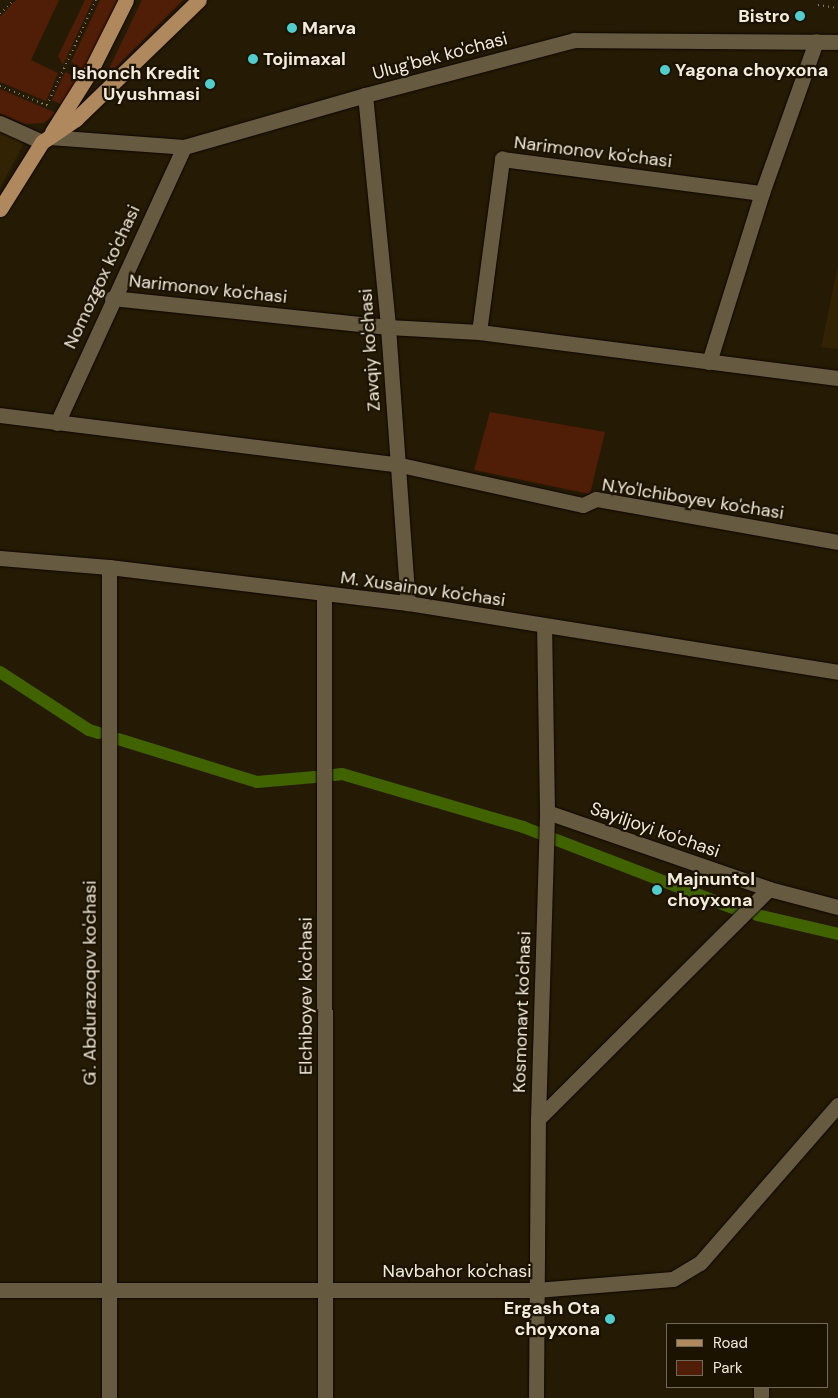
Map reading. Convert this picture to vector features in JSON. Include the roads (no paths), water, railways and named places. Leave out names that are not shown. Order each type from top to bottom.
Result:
[{"type":"main road","points":[[0,209],[64,113],[126,0]]},
{"type":"main road","points":[[45,139],[76,119],[199,0]]},
{"type":"street","name":"Ulug'bek ko'chasi","points":[[45,139],[184,147],[365,95],[574,40],[838,42]]},
{"type":"street","points":[[709,362],[762,193],[816,41]]},
{"type":"street","name":"Zavqiy ko'chasi","points":[[365,95],[388,327],[396,464],[408,603]]},
{"type":"street","points":[[0,123],[45,139]]},
{"type":"street","name":"Nomozgox ko'chasi","points":[[57,423],[112,298],[184,147]]},
{"type":"street","name":"Narimonov ko'chasi","points":[[479,332],[502,159],[762,193]]},
{"type":"street","name":"Narimonov ko'chasi","points":[[112,298],[388,327],[479,332],[838,378]]},
{"type":"street","points":[[0,415],[396,464]]},
{"type":"street","name":"N.Yo'lchiboyev ko'chasi","points":[[396,464],[583,505],[596,499],[838,542]]},
{"type":"street","name":"M. Xusainov ko'chasi","points":[[0,558],[108,567],[408,603],[838,672]]},
{"type":"street","name":"G'. Abdurazoqov ko'chasi","points":[[108,567],[109,1398]]},
{"type":"street","name":"Elchiboyev ko'chasi","points":[[324,594],[325,1398]]},
{"type":"street","name":"Kosmonavt ko'chasi","points":[[536,1398],[538,1119],[546,812],[544,626]]},
{"type":"street","name":"Sayiljoyi ko'chasi","points":[[546,812],[770,889],[838,907]]},
{"type":"street","points":[[538,1119],[770,889]]},
{"type":"street","name":"Navbahor ko'chasi","points":[[0,1290],[536,1290],[673,1279],[700,1263],[838,1105]]},
{"type":"waterway","points":[[0,672],[89,730],[99,733]]},
{"type":"waterway","points":[[118,739],[257,782],[315,777]]},
{"type":"waterway","points":[[334,775],[342,774],[523,827],[736,909]]},
{"type":"waterway","points":[[757,915],[838,934]]},
{"type":"place","name":"Bistro","points":[[800,16]]},
{"type":"place","name":"Marva","points":[[292,28]]},
{"type":"place","name":"Tojimaxal","points":[[253,59]]},
{"type":"place","name":"Yagona choyxona","points":[[665,70]]},
{"type":"place","name":"Ishonch Kredit Uyushmasi","points":[[210,84]]},
{"type":"place","name":"Majnuntol choyxona","points":[[657,890]]},
{"type":"place","name":"Ergash Ota choyxona","points":[[610,1319]]}]
